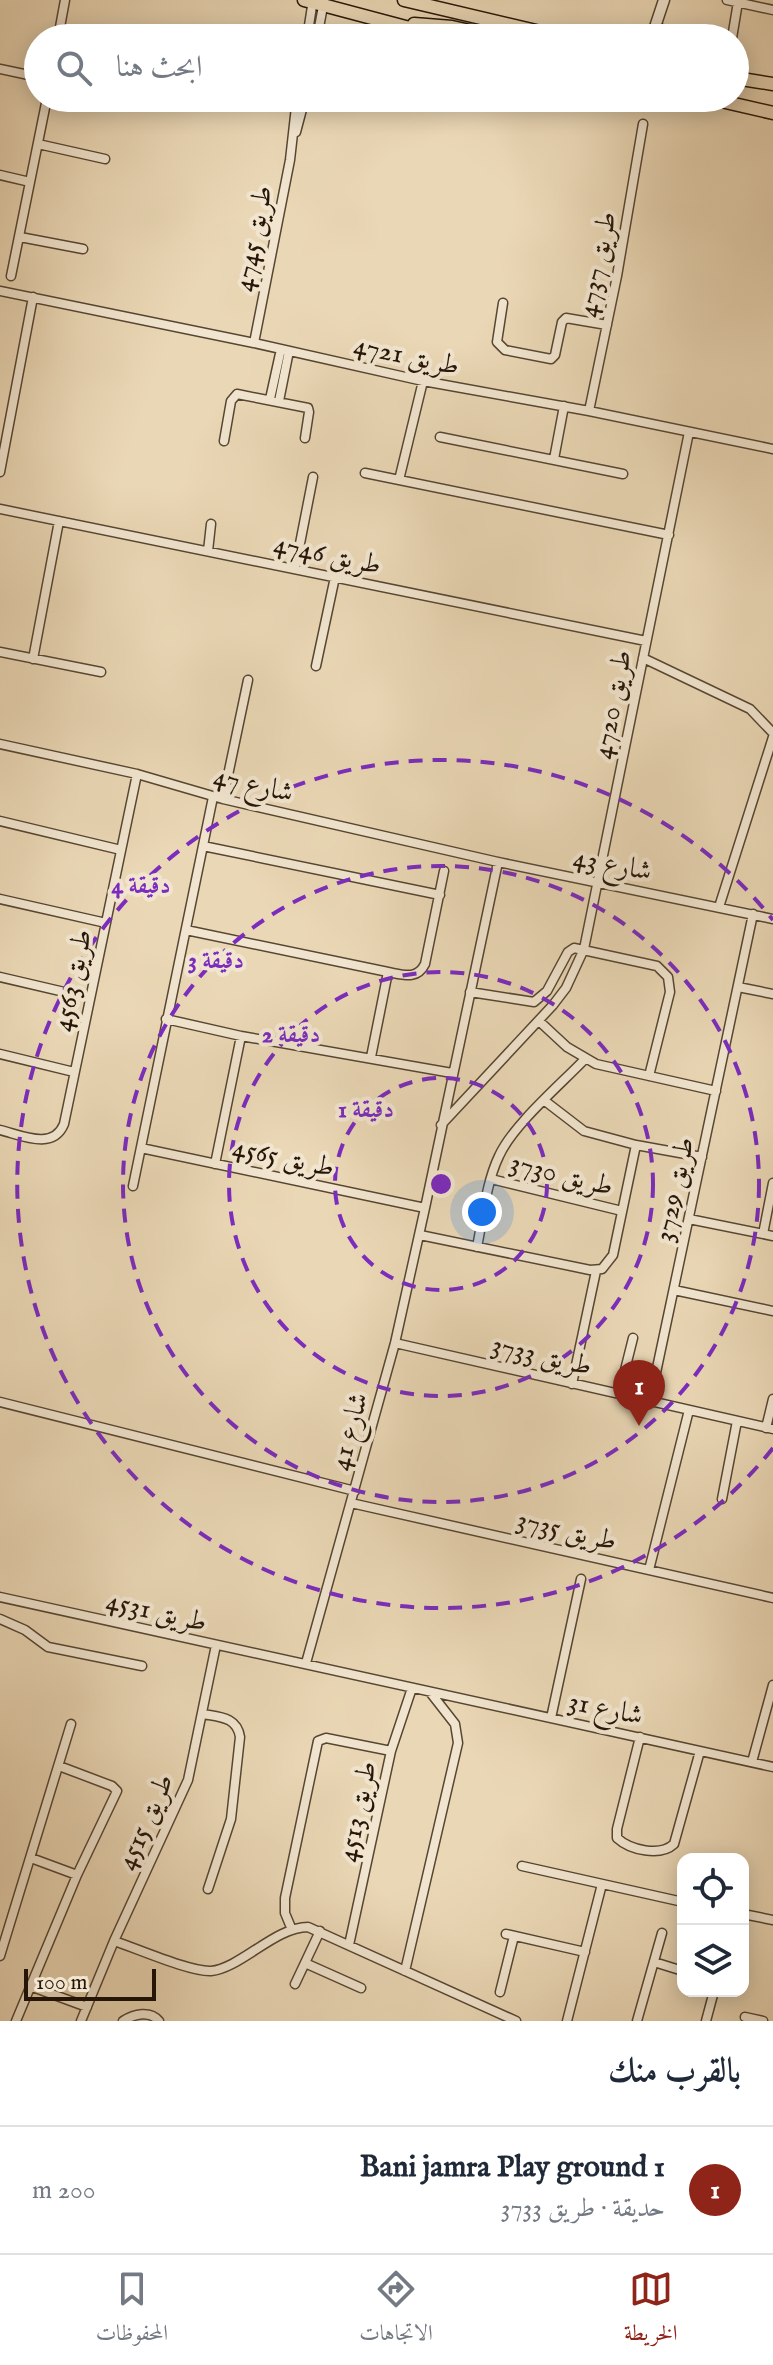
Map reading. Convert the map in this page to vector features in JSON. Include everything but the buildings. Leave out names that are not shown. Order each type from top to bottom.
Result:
[{"type":"main road","points":[[404,0],[506,24]]},
{"type":"main road","points":[[316,1],[395,24]]},
{"type":"main road","points":[[749,80],[773,84]]},
{"type":"main road","points":[[749,107],[773,113]]},
{"type":"street","points":[[61,24],[65,0]]},
{"type":"street","points":[[659,24],[666,0]]},
{"type":"street","points":[[727,0],[773,10]]},
{"type":"street","points":[[310,24],[316,1]]},
{"type":"street","points":[[316,1],[317,24]]},
{"type":"street","points":[[734,24],[738,2]]},
{"type":"street","points":[[0,69],[24,74]]},
{"type":"street","points":[[11,276],[44,112]]},
{"type":"street","name":"طريق 4745","points":[[293,141],[296,112]]},
{"type":"street","name":"طريق 4745","points":[[254,343],[301,112]]},
{"type":"street","name":"طريق 4737","points":[[589,411],[643,124]]},
{"type":"street","points":[[38,144],[105,159]]},
{"type":"street","points":[[0,175],[30,182]]},
{"type":"street","points":[[20,237],[83,249]]},
{"type":"street","name":"طريق 4721","points":[[0,291],[423,381],[773,449]]},
{"type":"street","points":[[0,472],[33,297]]},
{"type":"street","points":[[503,303],[497,342],[505,350],[551,359],[566,318],[607,325]]},
{"type":"street","points":[[274,400],[285,350]]},
{"type":"street","points":[[399,480],[423,381]]},
{"type":"street","points":[[224,441],[234,395],[308,408],[305,438]]},
{"type":"street","points":[[554,459],[564,406]]},
{"type":"street","name":"طريق 4720","points":[[441,1125],[566,988],[584,949],[600,883],[689,432]]},
{"type":"street","points":[[440,437],[623,474]]},
{"type":"street","points":[[365,473],[669,535]]},
{"type":"street","points":[[295,569],[313,477]]},
{"type":"street","name":"طريق 4746","points":[[0,509],[646,641]]},
{"type":"street","points":[[33,659],[59,521]]},
{"type":"street","points":[[208,551],[211,524]]},
{"type":"street","points":[[316,666],[335,577]]},
{"type":"street","points":[[0,652],[101,672]]},
{"type":"street","points":[[643,658],[750,709],[773,735],[719,907]]},
{"type":"street","points":[[223,799],[248,680]]},
{"type":"street","name":"شارع 47","points":[[0,744],[137,774],[213,797],[498,862]]},
{"type":"street","name":"طريق 4563","points":[[0,1130],[39,1140],[55,1137],[64,1124],[137,774]]},
{"type":"street","points":[[133,1186],[213,797]]},
{"type":"street","points":[[0,821],[121,850]]},
{"type":"street","points":[[203,846],[440,895]]},
{"type":"street","name":"شارع 43","points":[[498,862],[773,919]]},
{"type":"street","name":"شارع 41","points":[[306,1663],[395,1343],[420,1235],[421,1207],[498,862]]},
{"type":"street","points":[[186,930],[410,976],[421,972],[425,964],[444,871]]},
{"type":"street","points":[[0,899],[106,923]]},
{"type":"street","name":"طريق 3729","points":[[650,1401],[753,914]]},
{"type":"street","points":[[470,992],[534,1002],[547,991],[568,952],[574,948],[657,966],[668,977],[670,992],[649,1076]]},
{"type":"street","points":[[371,1057],[388,972]]},
{"type":"street","points":[[0,977],[90,998]]},
{"type":"street","points":[[738,987],[773,994]]},
{"type":"street","points":[[166,1019],[241,1036],[452,1073]]},
{"type":"street","points":[[539,1021],[585,1059],[606,1067],[716,1091]]},
{"type":"street","points":[[215,1164],[241,1036]]},
{"type":"street","points":[[0,1054],[74,1072]]},
{"type":"street","name":"طريق 3730","points":[[477,1247],[491,1179],[506,1143],[585,1059]]},
{"type":"street","name":"طريق 3730","points":[[545,1101],[584,1131],[636,1145],[702,1157]]},
{"type":"street","name":"طريق 3730","points":[[596,1271],[611,1261],[636,1145]]},
{"type":"street","name":"طريق 4565","points":[[141,1148],[421,1207]]},
{"type":"street","name":"طريق 3730","points":[[491,1179],[622,1211]]},
{"type":"street","points":[[763,1234],[773,1183]]},
{"type":"street","points":[[689,1219],[773,1236]]},
{"type":"street","points":[[420,1235],[596,1271],[572,1384]]},
{"type":"street","points":[[674,1290],[773,1311]]},
{"type":"street","points":[[619,1394],[633,1338]]},
{"type":"street","name":"طريق 3733","points":[[395,1343],[770,1428]]},
{"type":"street","points":[[770,1428],[773,1399]]},
{"type":"street","points":[[0,1402],[355,1491]]},
{"type":"street","points":[[649,1570],[689,1410]]},
{"type":"street","points":[[722,1499],[737,1421]]},
{"type":"street","name":"طريق 3735","points":[[351,1503],[773,1598]]},
{"type":"street","points":[[551,1718],[581,1579]]},
{"type":"street","name":"طريق 4531","points":[[0,1597],[306,1663]]},
{"type":"street","points":[[0,1619],[25,1630],[48,1647],[142,1666]]},
{"type":"street","name":"طريق 4515","points":[[85,2020],[87,2007],[114,1941],[185,1789],[216,1645]]},
{"type":"street","name":"شارع 31","points":[[306,1663],[773,1767]]},
{"type":"street","points":[[752,1762],[773,1685]]},
{"type":"street","name":"طريق 4513","points":[[349,1945],[391,1751],[412,1688]]},
{"type":"street","points":[[405,1971],[458,1743],[455,1724],[430,1692]]},
{"type":"street","points":[[203,1714],[231,1720],[237,1726],[240,1737],[231,1819],[208,1889]]},
{"type":"street","points":[[0,1956],[71,1724]]},
{"type":"street","points":[[640,1737],[617,1829],[617,1838],[638,1848],[661,1851],[674,1844],[700,1751]]},
{"type":"street","points":[[292,1930],[285,1913],[285,1898],[318,1741],[326,1738],[391,1751]]},
{"type":"street","points":[[16,2021],[77,1875],[117,1791],[112,1786],[59,1766]]},
{"type":"street","points":[[31,1858],[77,1875]]},
{"type":"street","points":[[522,1866],[677,1901]]},
{"type":"street","points":[[567,2021],[602,1884]]},
{"type":"street","points":[[749,1915],[773,1920]]},
{"type":"street","points":[[114,1941],[198,1969],[213,1971],[292,1930],[308,1927],[516,2021]]},
{"type":"street","points":[[295,1984],[320,1931]]},
{"type":"street","points":[[637,2021],[662,1933]]},
{"type":"street","points":[[500,1992],[510,1935],[585,1952]]},
{"type":"street","points":[[654,1962],[677,1969]]},
{"type":"street","points":[[305,1963],[361,1988]]},
{"type":"street","points":[[30,1986],[87,2007]]},
{"type":"street","points":[[706,2021],[712,1997]]},
{"type":"street","points":[[123,2021],[141,2014],[152,2015],[159,2021]]},
{"type":"street","points":[[745,2017],[763,2021]]},
{"type":"place","name":"Bani jamra Play ground 1","points":[[639,1426]]}]
